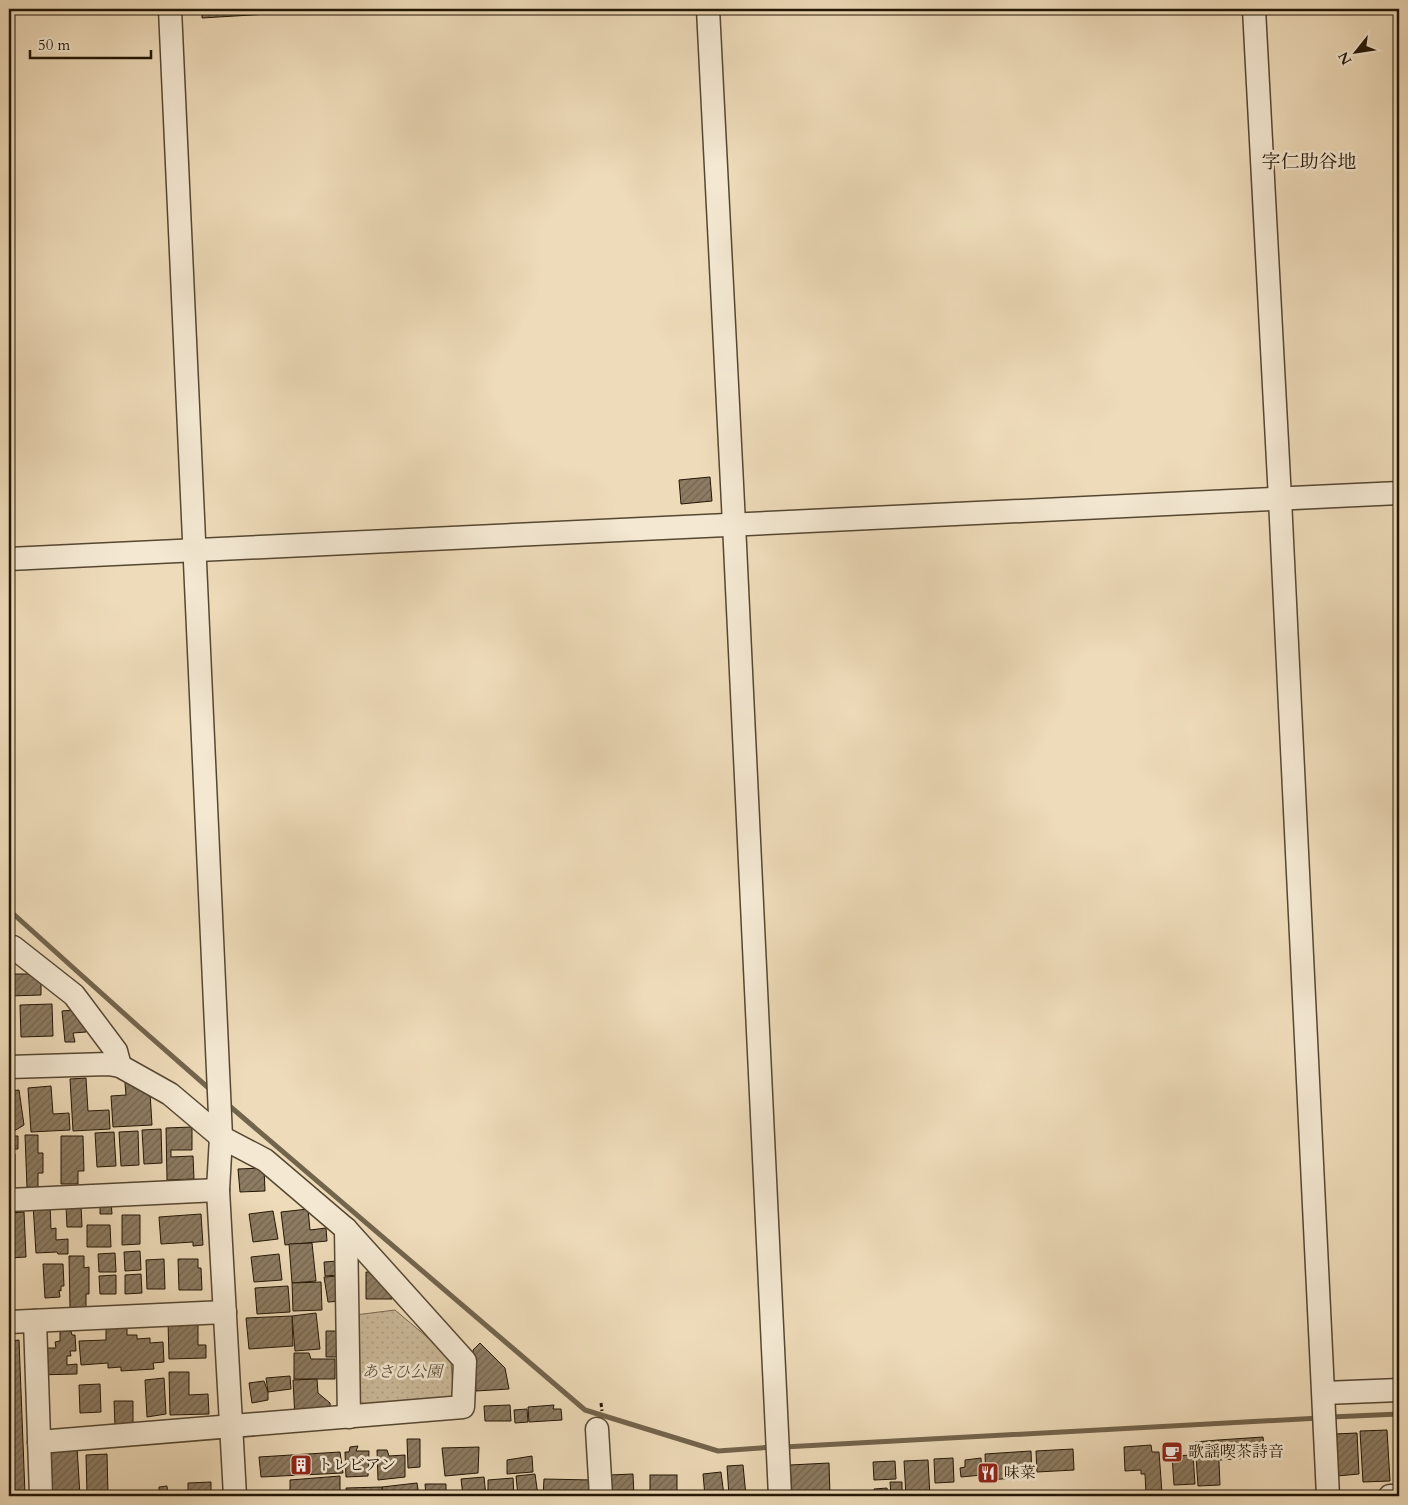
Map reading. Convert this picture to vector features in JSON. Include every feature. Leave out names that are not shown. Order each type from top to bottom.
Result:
[{"type":"street","points":[[170,9],[221,1137],[218,1190],[235,1496]]},
{"type":"street","points":[[708,9],[780,1496]]},
{"type":"street","points":[[1254,9],[1280,499],[1328,1496]]},
{"type":"street","points":[[9,559],[1399,493]]},
{"type":"street","points":[[9,947],[13,947],[74,995],[116,1051],[120,1066]]},
{"type":"street","points":[[9,1067],[108,1064],[120,1066],[170,1094],[221,1137],[265,1160],[346,1230],[464,1361],[463,1407],[39,1442]]},
{"type":"street","points":[[9,1200],[218,1190]]},
{"type":"street","points":[[346,1230],[349,1417]]},
{"type":"street","points":[[9,1322],[225,1312]]},
{"type":"street","points":[[35,1321],[41,1496]]},
{"type":"street","points":[[1324,1409],[1399,1390]]},
{"type":"street","points":[[597,1429],[601,1496]]},
{"type":"street","points":[[1390,1496],[1399,1496]]},
{"type":"green space","name":"あさひ公園","points":[[395,1310],[446,1353],[451,1361],[454,1402],[360,1418],[355,1315]]},
{"type":"building","points":[[202,9],[268,9],[268,14],[202,18]]},
{"type":"building","points":[[710,477],[712,501],[681,504],[679,480]]},
{"type":"building","points":[[9,974],[33,974],[35,979],[41,979],[41,995],[9,996]]},
{"type":"building","points":[[9,1002],[14,1002],[13,1013],[9,1012]]},
{"type":"building","points":[[52,1004],[53,1036],[21,1037],[20,1005]]},
{"type":"building","points":[[84,1009],[86,1032],[73,1033],[75,1042],[65,1042],[62,1011]]},
{"type":"building","points":[[86,1078],[88,1111],[109,1110],[110,1129],[73,1131],[70,1079]]},
{"type":"building","points":[[142,1082],[143,1092],[150,1092],[152,1125],[113,1127],[111,1096],[126,1095],[125,1083]]},
{"type":"building","points":[[51,1086],[53,1114],[69,1113],[70,1130],[31,1132],[28,1088]]},
{"type":"building","points":[[19,1090],[24,1125],[14,1131],[9,1131],[9,1091]]},
{"type":"building","points":[[192,1127],[192,1150],[171,1150],[171,1157],[193,1156],[194,1179],[167,1180],[166,1128]]},
{"type":"building","points":[[161,1129],[162,1163],[144,1164],[142,1130]]},
{"type":"building","points":[[138,1131],[139,1165],[121,1166],[119,1132]]},
{"type":"building","points":[[114,1132],[116,1166],[97,1167],[95,1133]]},
{"type":"building","points":[[25,1135],[38,1135],[38,1153],[43,1153],[43,1173],[38,1173],[38,1188],[27,1188]]},
{"type":"building","points":[[9,1136],[18,1136],[18,1149],[10,1149],[10,1154],[15,1154],[15,1187],[9,1188]]},
{"type":"building","points":[[61,1136],[83,1136],[84,1171],[78,1171],[78,1184],[61,1184]]},
{"type":"building","points":[[264,1168],[265,1191],[240,1192],[238,1169]]},
{"type":"building","points":[[100,1201],[111,1201],[112,1214],[100,1214]]},
{"type":"building","points":[[50,1203],[51,1229],[56,1228],[56,1240],[68,1239],[68,1254],[58,1254],[57,1252],[36,1253],[33,1204]]},
{"type":"building","points":[[81,1205],[82,1227],[67,1227],[66,1206]]},
{"type":"building","points":[[308,1209],[310,1230],[326,1228],[327,1241],[285,1245],[281,1212]]},
{"type":"building","points":[[273,1211],[278,1239],[253,1242],[249,1214]]},
{"type":"building","points":[[24,1212],[26,1257],[9,1258],[9,1213]]},
{"type":"building","points":[[201,1214],[203,1245],[193,1246],[193,1242],[161,1244],[159,1217]]},
{"type":"building","points":[[122,1215],[140,1215],[140,1244],[122,1245]]},
{"type":"building","points":[[87,1225],[110,1225],[111,1247],[87,1247]]},
{"type":"building","points":[[312,1243],[316,1281],[292,1283],[289,1244]]},
{"type":"building","points":[[140,1251],[141,1270],[125,1271],[124,1252]]},
{"type":"building","points":[[115,1253],[116,1272],[99,1272],[98,1254]]},
{"type":"building","points":[[279,1254],[282,1280],[254,1282],[251,1257]]},
{"type":"building","points":[[69,1256],[84,1256],[84,1268],[89,1267],[89,1294],[86,1294],[86,1308],[70,1308]]},
{"type":"building","points":[[164,1259],[165,1289],[147,1289],[146,1260]]},
{"type":"building","points":[[178,1259],[198,1259],[198,1268],[201,1268],[202,1290],[179,1290]]},
{"type":"building","points":[[338,1261],[338,1275],[325,1276],[324,1262]]},
{"type":"building","points":[[43,1264],[63,1264],[64,1286],[61,1286],[61,1291],[59,1290],[60,1297],[45,1298]]},
{"type":"building","points":[[366,1272],[382,1272],[392,1299],[366,1299]]},
{"type":"building","points":[[141,1274],[142,1293],[125,1294],[125,1275]]},
{"type":"building","points":[[116,1275],[116,1294],[100,1294],[99,1276]]},
{"type":"building","points":[[340,1276],[342,1301],[328,1302],[324,1277]]},
{"type":"building","points":[[321,1282],[322,1310],[293,1311],[292,1283]]},
{"type":"building","points":[[288,1286],[290,1312],[257,1314],[255,1288]]},
{"type":"building","points":[[316,1313],[320,1349],[295,1351],[292,1316]]},
{"type":"building","points":[[292,1316],[293,1346],[249,1349],[246,1318]]},
{"type":"building","points":[[168,1321],[198,1321],[198,1345],[206,1345],[206,1358],[169,1359]]},
{"type":"building","points":[[127,1326],[127,1335],[137,1335],[137,1339],[150,1338],[150,1343],[163,1342],[164,1362],[153,1363],[154,1369],[121,1371],[121,1367],[108,1368],[108,1363],[81,1365],[79,1341],[106,1340],[106,1327]]},
{"type":"building","points":[[60,1331],[71,1331],[72,1335],[75,1335],[76,1351],[70,1351],[71,1356],[67,1356],[67,1365],[77,1364],[77,1374],[36,1375],[42,1348],[56,1348],[55,1342],[60,1341]]},
{"type":"building","points":[[326,1331],[341,1331],[342,1357],[326,1357]]},
{"type":"building","points":[[19,1340],[25,1494],[9,1495],[9,1341]]},
{"type":"building","points":[[480,1343],[505,1368],[509,1389],[476,1391],[473,1350]]},
{"type":"building","points":[[294,1353],[309,1353],[311,1359],[335,1359],[335,1379],[294,1379]]},
{"type":"building","points":[[169,1372],[189,1372],[189,1395],[208,1394],[209,1414],[170,1415]]},
{"type":"building","points":[[290,1376],[291,1389],[268,1392],[266,1378]]},
{"type":"building","points":[[164,1378],[166,1414],[147,1417],[145,1380]]},
{"type":"building","points":[[317,1379],[318,1393],[330,1403],[331,1418],[295,1419],[293,1380]]},
{"type":"building","points":[[264,1381],[268,1392],[268,1400],[252,1403],[249,1383]]},
{"type":"building","points":[[100,1384],[101,1412],[80,1413],[79,1385]]},
{"type":"building","points":[[114,1401],[133,1401],[133,1425],[115,1426]]},
{"type":"building","points":[[510,1405],[511,1421],[485,1421],[484,1406]]},
{"type":"building","points":[[554,1405],[553,1409],[561,1409],[562,1420],[529,1422],[528,1407]]},
{"type":"building","points":[[527,1409],[528,1422],[515,1423],[514,1410]]},
{"type":"building","points":[[1387,1430],[1390,1481],[1363,1482],[1360,1431]]},
{"type":"building","points":[[1357,1433],[1359,1474],[1337,1476],[1334,1434]]},
{"type":"building","points":[[1263,1437],[1265,1457],[1220,1460],[1218,1440]]},
{"type":"building","points":[[407,1439],[420,1439],[420,1467],[408,1468]]},
{"type":"building","points":[[1218,1440],[1220,1485],[1198,1486],[1195,1442]]},
{"type":"building","points":[[1151,1445],[1152,1452],[1159,1452],[1162,1493],[1146,1494],[1145,1474],[1141,1474],[1141,1470],[1125,1471],[1124,1447]]},
{"type":"building","points":[[358,1446],[356,1451],[369,1451],[368,1476],[346,1477],[345,1452],[349,1452],[350,1447]]},
{"type":"building","points":[[77,1447],[80,1496],[44,1496],[41,1449]]},
{"type":"building","points":[[479,1447],[478,1473],[445,1476],[442,1448]]},
{"type":"building","points":[[1073,1449],[1074,1470],[1037,1472],[1036,1451]]},
{"type":"building","points":[[377,1450],[387,1450],[389,1456],[405,1455],[405,1477],[378,1480]]},
{"type":"building","points":[[1031,1451],[1032,1477],[986,1480],[985,1454]]},
{"type":"building","name":"トレビアン","points":[[340,1452],[343,1473],[261,1477],[259,1457]]},
{"type":"building","points":[[107,1454],[108,1494],[87,1494],[86,1455]]},
{"type":"building","points":[[1193,1455],[1195,1484],[1174,1485],[1172,1456]]},
{"type":"building","points":[[532,1456],[533,1472],[507,1474],[507,1460]]},
{"type":"building","points":[[953,1458],[954,1482],[935,1483],[934,1459]]},
{"type":"building","points":[[981,1458],[982,1475],[961,1477],[960,1468],[965,1467],[965,1460]]},
{"type":"building","points":[[928,1460],[930,1496],[906,1496],[904,1461]]},
{"type":"building","points":[[895,1461],[896,1479],[874,1480],[873,1462]]},
{"type":"building","points":[[829,1463],[830,1496],[792,1496],[790,1465]]},
{"type":"building","points":[[743,1465],[746,1496],[729,1496],[727,1466]]},
{"type":"building","points":[[721,1472],[724,1496],[705,1496],[703,1474]]},
{"type":"building","points":[[535,1474],[538,1496],[518,1496],[516,1476]]},
{"type":"building","points":[[633,1474],[634,1496],[610,1496],[610,1475]]},
{"type":"building","points":[[650,1475],[677,1475],[677,1496],[650,1496]]},
{"type":"building","points":[[340,1476],[340,1496],[290,1496],[290,1480]]},
{"type":"building","points":[[484,1477],[486,1496],[463,1496],[461,1479]]},
{"type":"building","points":[[513,1478],[514,1496],[488,1496],[488,1480]]},
{"type":"building","points":[[544,1479],[592,1480],[594,1495],[543,1496]]},
{"type":"building","points":[[211,1482],[211,1496],[188,1496],[188,1483]]},
{"type":"building","points":[[890,1482],[902,1482],[902,1496],[891,1496]]},
{"type":"building","points":[[417,1483],[419,1496],[383,1496],[382,1487]]},
{"type":"building","points":[[425,1484],[446,1484],[446,1496],[426,1496]]},
{"type":"building","points":[[167,1486],[168,1496],[159,1496],[159,1487]]},
{"type":"building","points":[[382,1487],[382,1496],[347,1496],[346,1488]]},
{"type":"building","points":[[887,1488],[888,1496],[875,1496],[874,1489]]},
{"type":"waterway","points":[[9,910],[212,1091]]},
{"type":"waterway","points":[[226,1103],[585,1410],[718,1451],[773,1447]]},
{"type":"waterway","points":[[1331,1417],[1399,1414]]},
{"type":"waterway","points":[[784,1447],[1320,1418]]},
{"type":"place","name":"歌謡喫茶詩音","points":[[1172,1452]]},
{"type":"place","name":"トレビアン","points":[[301,1465]]},
{"type":"place","name":"味菜","points":[[988,1473]]},
{"type":"district","name":"字仁助谷地","points":[[1309,162]]}]
